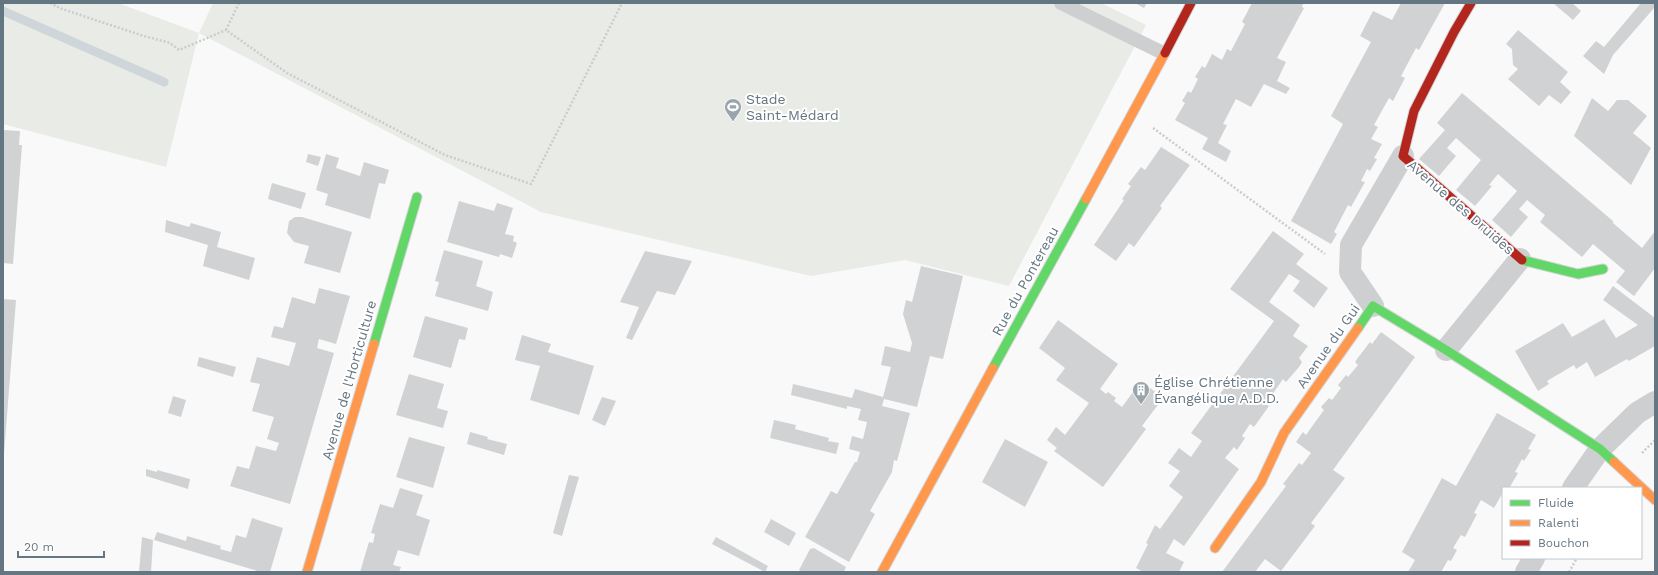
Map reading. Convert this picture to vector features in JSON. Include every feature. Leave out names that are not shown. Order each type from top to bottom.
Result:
[{"type":"street","name":"Rue du Pontereau","points":[[882,572],[1191,3]]},
{"type":"street","name":"Avenue des Druides","points":[[1350,272],[1351,245],[1403,156],[1414,111],[1454,32],[1471,3]]},
{"type":"street","name":"Avenue des Druides","points":[[1403,156],[1520,258],[1578,274],[1603,269]]},
{"type":"street","name":"Avenue de l'Horticulture","points":[[307,572],[417,197]]},
{"type":"street","name":"Avenue des Druides","points":[[1446,350],[1520,258]]},
{"type":"street","points":[[1350,272],[1373,306]]},
{"type":"street","name":"Avenue du Gui","points":[[1215,548],[1262,482],[1284,433],[1373,306],[1446,350],[1600,449],[1641,487]]},
{"type":"street","points":[[1574,487],[1600,449],[1637,413],[1655,402]]},
{"type":"street","name":"Avenue du Gui","points":[[1642,488],[1655,500]]},
{"type":"street","points":[[1526,572],[1533,559]]},
{"type":"lane","points":[[1062,3],[1163,54]]},
{"type":"path","points":[[50,3],[62,9],[170,43],[179,50],[226,30],[239,3]]},
{"type":"path","points":[[226,30],[287,73],[445,156],[531,184],[622,3]]},
{"type":"path","points":[[1133,112],[1350,272]]},
{"type":"path","points":[[1569,572],[1576,559]]},
{"type":"shaded area","points":[[3,3],[118,3],[199,33],[166,167],[3,124]]},
{"type":"shaded area","name":"Stade Saint-Médard","points":[[213,3],[1101,3],[1146,25],[1009,286],[905,260],[811,276],[541,212],[199,33]]},
{"type":"building","points":[[1135,3],[1147,3],[1144,8]]},
{"type":"building","points":[[1252,3],[1303,3],[1302,7],[1304,8],[1277,58],[1286,62],[1277,81],[1290,88],[1286,94],[1264,84],[1251,107],[1236,99],[1223,124],[1227,125],[1218,143],[1231,151],[1226,162],[1202,149],[1208,138],[1175,120],[1185,103],[1182,101],[1188,91],[1191,93],[1198,79],[1195,77],[1202,66],[1205,68],[1212,54],[1222,60],[1227,49],[1231,51],[1245,24],[1242,22]]},
{"type":"building","points":[[1401,3],[1445,3],[1419,50],[1416,48],[1401,76],[1405,78],[1393,101],[1389,98],[1374,125],[1378,127],[1371,139],[1382,144],[1374,158],[1377,159],[1370,171],[1367,169],[1361,181],[1365,182],[1351,207],[1348,205],[1334,232],[1337,234],[1331,244],[1291,221],[1343,124],[1331,116],[1371,42],[1360,36],[1373,11],[1392,20]]},
{"type":"building","points":[[1553,3],[1572,3],[1581,11],[1573,20]]},
{"type":"building","points":[[1641,3],[1655,3],[1655,7],[1613,55],[1604,74],[1583,56],[1596,41],[1604,47]]},
{"type":"building","points":[[1518,30],[1568,72],[1560,82],[1571,92],[1561,104],[1549,95],[1539,106],[1508,79],[1518,69],[1513,65],[1512,49],[1506,44]]},
{"type":"building","points":[[1462,93],[1613,221],[1613,223],[1642,248],[1655,231],[1655,268],[1634,296],[1616,282],[1625,271],[1593,244],[1582,257],[1540,222],[1545,215],[1527,200],[1519,209],[1528,217],[1511,237],[1492,220],[1517,191],[1498,174],[1489,185],[1492,186],[1475,206],[1456,190],[1481,160],[1456,138],[1447,148],[1456,156],[1439,176],[1419,159],[1445,130],[1437,123]]},
{"type":"building","points":[[1592,98],[1608,111],[1617,100],[1628,100],[1647,116],[1633,133],[1651,148],[1631,185],[1574,136]]},
{"type":"building","points":[[3,130],[20,131],[19,145],[22,145],[13,264],[3,263]]},
{"type":"building","points":[[1161,147],[1190,165],[1160,206],[1162,208],[1134,247],[1129,243],[1116,261],[1094,245],[1124,200],[1122,199],[1131,186],[1128,184],[1141,167],[1145,170]]},
{"type":"building","points":[[308,154],[321,157],[318,166],[306,162]]},
{"type":"building","points":[[326,154],[339,158],[336,168],[360,176],[364,162],[389,170],[385,184],[379,183],[370,219],[325,205],[328,194],[316,190]]},
{"type":"building","points":[[272,183],[306,193],[301,209],[268,199]]},
{"type":"building","points":[[459,201],[494,211],[497,203],[513,208],[505,234],[514,236],[513,241],[517,243],[512,258],[500,254],[499,257],[447,242]]},
{"type":"building","points":[[295,217],[302,217],[352,232],[340,273],[304,263],[309,246],[294,242],[287,233],[289,221]]},
{"type":"building","points":[[166,220],[189,227],[191,223],[221,232],[217,247],[255,258],[249,280],[203,266],[208,245],[165,232]]},
{"type":"building","points":[[1273,231],[1304,254],[1296,264],[1328,288],[1314,308],[1293,291],[1300,281],[1289,274],[1269,302],[1300,325],[1293,336],[1308,346],[1299,358],[1302,362],[1286,382],[1283,379],[1266,404],[1269,406],[1254,427],[1250,424],[1242,436],[1245,438],[1237,450],[1234,447],[1225,458],[1239,469],[1184,546],[1174,539],[1166,553],[1184,562],[1179,572],[1143,572],[1136,568],[1148,544],[1146,543],[1155,525],[1160,529],[1183,497],[1169,486],[1180,471],[1168,463],[1179,448],[1191,457],[1202,441],[1191,433],[1274,321],[1230,289]]},
{"type":"building","points":[[444,250],[483,261],[476,286],[493,292],[488,311],[435,296],[439,282],[435,281]]},
{"type":"building","points":[[645,251],[692,261],[675,295],[657,291],[632,340],[626,338],[639,307],[620,302]]},
{"type":"building","points":[[921,266],[963,276],[943,359],[930,356],[917,407],[884,399],[882,406],[910,413],[897,461],[894,460],[892,472],[870,511],[875,514],[849,562],[805,537],[831,491],[837,494],[855,462],[857,462],[860,452],[849,449],[852,436],[863,439],[867,422],[858,420],[861,409],[847,406],[847,409],[791,395],[793,384],[852,398],[855,389],[883,397],[891,367],[881,365],[885,346],[910,352],[912,343],[903,314],[906,300],[912,302]]},
{"type":"building","points":[[1613,286],[1655,318],[1655,346],[1629,361],[1627,359],[1595,377],[1587,362],[1576,369],[1574,365],[1547,381],[1549,384],[1538,391],[1515,351],[1563,323],[1572,337],[1604,319],[1616,338],[1638,325],[1603,300]]},
{"type":"building","points":[[319,288],[350,296],[336,344],[319,339],[317,348],[334,353],[290,504],[230,486],[237,466],[249,469],[256,446],[276,451],[279,443],[267,439],[274,417],[252,411],[260,384],[250,382],[257,357],[289,366],[296,343],[271,337],[274,326],[283,328],[292,297],[315,304]]},
{"type":"building","points":[[3,299],[16,300],[4,454],[3,454]]},
{"type":"building","points":[[425,316],[468,328],[465,340],[459,339],[451,368],[413,357]]},
{"type":"building","name":"Église Chrétienne Évangélique A.D.D.","points":[[1058,320],[1118,364],[1100,389],[1106,394],[1108,392],[1116,398],[1114,401],[1122,407],[1141,381],[1163,398],[1142,426],[1146,429],[1103,487],[1054,451],[1057,448],[1047,440],[1056,427],[1065,435],[1089,403],[1056,380],[1065,368],[1039,348]]},
{"type":"building","points":[[1381,332],[1415,357],[1333,470],[1345,478],[1311,523],[1315,526],[1281,571],[1265,559],[1255,572],[1222,572],[1286,486],[1283,484],[1299,463],[1302,465],[1311,453],[1296,442],[1303,432],[1306,435],[1324,410],[1321,407],[1329,398],[1332,400],[1341,388],[1338,385],[1346,375],[1348,377],[1358,365],[1355,362],[1357,359],[1370,342],[1372,344]]},
{"type":"building","points":[[522,335],[551,344],[548,352],[594,366],[579,415],[530,400],[540,366],[515,360]]},
{"type":"building","points":[[199,357],[236,367],[233,377],[197,366]]},
{"type":"building","points":[[409,374],[444,384],[437,408],[448,411],[443,428],[396,415]]},
{"type":"building","points":[[173,396],[186,400],[181,417],[168,413]]},
{"type":"building","points":[[602,397],[616,401],[605,426],[592,420]]},
{"type":"building","points":[[1497,413],[1536,435],[1528,449],[1531,450],[1524,461],[1522,459],[1515,472],[1518,473],[1510,487],[1502,487],[1502,494],[1494,508],[1481,500],[1474,513],[1477,514],[1465,537],[1461,535],[1453,548],[1457,550],[1451,561],[1448,560],[1441,572],[1408,572],[1415,560],[1402,552],[1442,478],[1456,486]]},
{"type":"building","points":[[774,420],[796,425],[795,429],[829,438],[828,441],[839,443],[836,454],[770,438]]},
{"type":"building","points":[[470,432],[488,437],[487,439],[507,444],[504,455],[467,444]]},
{"type":"building","points":[[409,437],[445,447],[433,488],[396,477]]},
{"type":"building","points":[[1005,439],[1048,462],[1025,507],[982,482]]},
{"type":"building","points":[[146,469],[157,472],[157,470],[190,479],[188,489],[146,476]]},
{"type":"building","points":[[569,475],[579,477],[562,536],[553,533]]},
{"type":"building","points":[[400,488],[423,495],[416,515],[430,520],[419,556],[398,550],[393,565],[401,567],[399,572],[360,572],[369,542],[373,543],[375,534],[371,533],[380,504],[393,508]]},
{"type":"building","points":[[252,518],[283,528],[270,572],[261,572],[154,540],[157,532],[186,541],[187,536],[221,546],[220,549],[231,552],[236,535],[246,538]]},
{"type":"building","points":[[771,519],[796,533],[789,546],[764,532]]},
{"type":"building","points":[[142,537],[153,540],[151,572],[139,572]]},
{"type":"building","points":[[716,537],[768,566],[765,572],[712,544]]},
{"type":"building","points":[[814,548],[846,567],[844,572],[802,572],[799,570],[810,549]]},
{"type":"waterway","points":[[3,11],[164,82]]},
{"type":"traffic: fast","points":[[374,344],[417,197]]},
{"type":"traffic: fast","points":[[993,368],[1086,199]]},
{"type":"traffic: fast","points":[[1522,260],[1578,274],[1603,269]]},
{"type":"traffic: fast","points":[[1358,328],[1373,306],[1446,350],[1600,449],[1614,462]]},
{"type":"traffic: slow","points":[[1086,199],[1165,53]]},
{"type":"traffic: slow","points":[[1215,548],[1261,482],[1284,433],[1358,328]]},
{"type":"traffic: slow","points":[[307,572],[374,344]]},
{"type":"traffic: slow","points":[[882,572],[993,368]]},
{"type":"traffic: slow","points":[[1614,462],[1641,487]]},
{"type":"traffic: slow","points":[[1642,488],[1655,500]]},
{"type":"traffic: jam","points":[[1165,53],[1191,3]]},
{"type":"traffic: jam","points":[[1471,3],[1454,32],[1414,111],[1403,156],[1522,260]]},
{"type":"place","name":"Stade Saint-Médard","points":[[733,122]]},
{"type":"place","name":"Église Chrétienne Évangélique A.D.D.","points":[[1141,405]]}]
